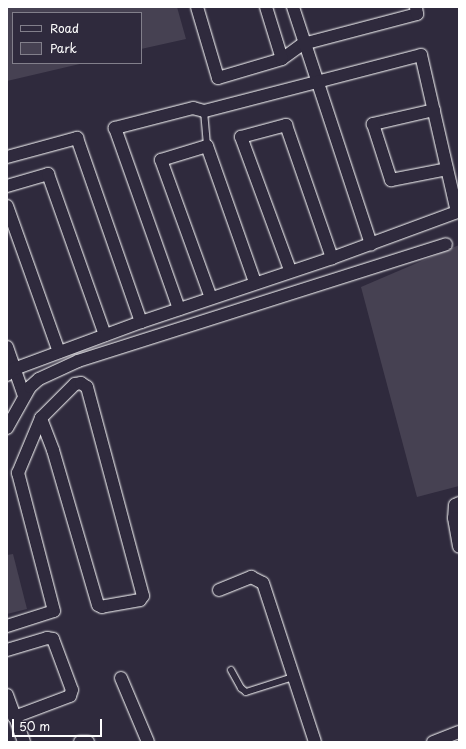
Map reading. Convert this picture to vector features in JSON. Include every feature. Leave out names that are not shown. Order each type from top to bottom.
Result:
[{"type":"street","points":[[197,7],[218,78],[282,60],[303,44],[417,14],[416,7]]},
{"type":"street","points":[[266,7],[282,60]]},
{"type":"street","points":[[293,7],[303,44],[318,80],[371,244]]},
{"type":"street","points":[[11,372],[59,352],[141,322],[179,309],[211,298],[290,270],[332,258],[457,212],[421,55],[318,80],[204,111],[193,108],[115,128],[179,309]]},
{"type":"street","points":[[434,110],[373,124],[391,180],[447,169]]},
{"type":"street","points":[[290,270],[241,137],[286,124],[332,258]]},
{"type":"street","points":[[7,157],[77,138],[141,322]]},
{"type":"street","points":[[211,298],[161,160],[207,146],[255,282]]},
{"type":"street","points":[[7,186],[48,174],[105,335]]},
{"type":"street","points":[[7,206],[59,352]]},
{"type":"street","points":[[7,428],[24,396],[39,379],[78,361],[446,244]]},
{"type":"street","points":[[7,347],[11,372],[24,396]]},
{"type":"street","points":[[7,626],[54,611],[18,473],[41,418],[75,384],[81,383],[87,387],[143,593],[140,600],[102,607],[96,602],[53,450],[41,418]]},
{"type":"street","points":[[459,503],[455,505],[454,518],[459,547]]},
{"type":"street","points":[[219,590],[251,577],[263,583],[315,742]]},
{"type":"street","points":[[7,650],[47,638],[53,639],[72,690],[70,696],[14,717]]},
{"type":"street","points":[[121,678],[148,742]]},
{"type":"street","points":[[7,695],[24,742]]},
{"type":"street","points":[[433,742],[459,732]]},
{"type":"street","points":[[80,742],[88,742]]},
{"type":"lane","points":[[204,111],[207,146]]},
{"type":"lane","points":[[231,670],[241,688],[246,692],[293,677]]},
{"type":"green space","points":[[7,7],[177,7],[186,39],[142,49],[142,12],[12,12],[12,64],[80,64],[7,81]]},
{"type":"green space","points":[[459,245],[459,486],[417,497],[361,287]]},
{"type":"green space","points":[[13,554],[27,609],[7,614],[7,555]]}]
